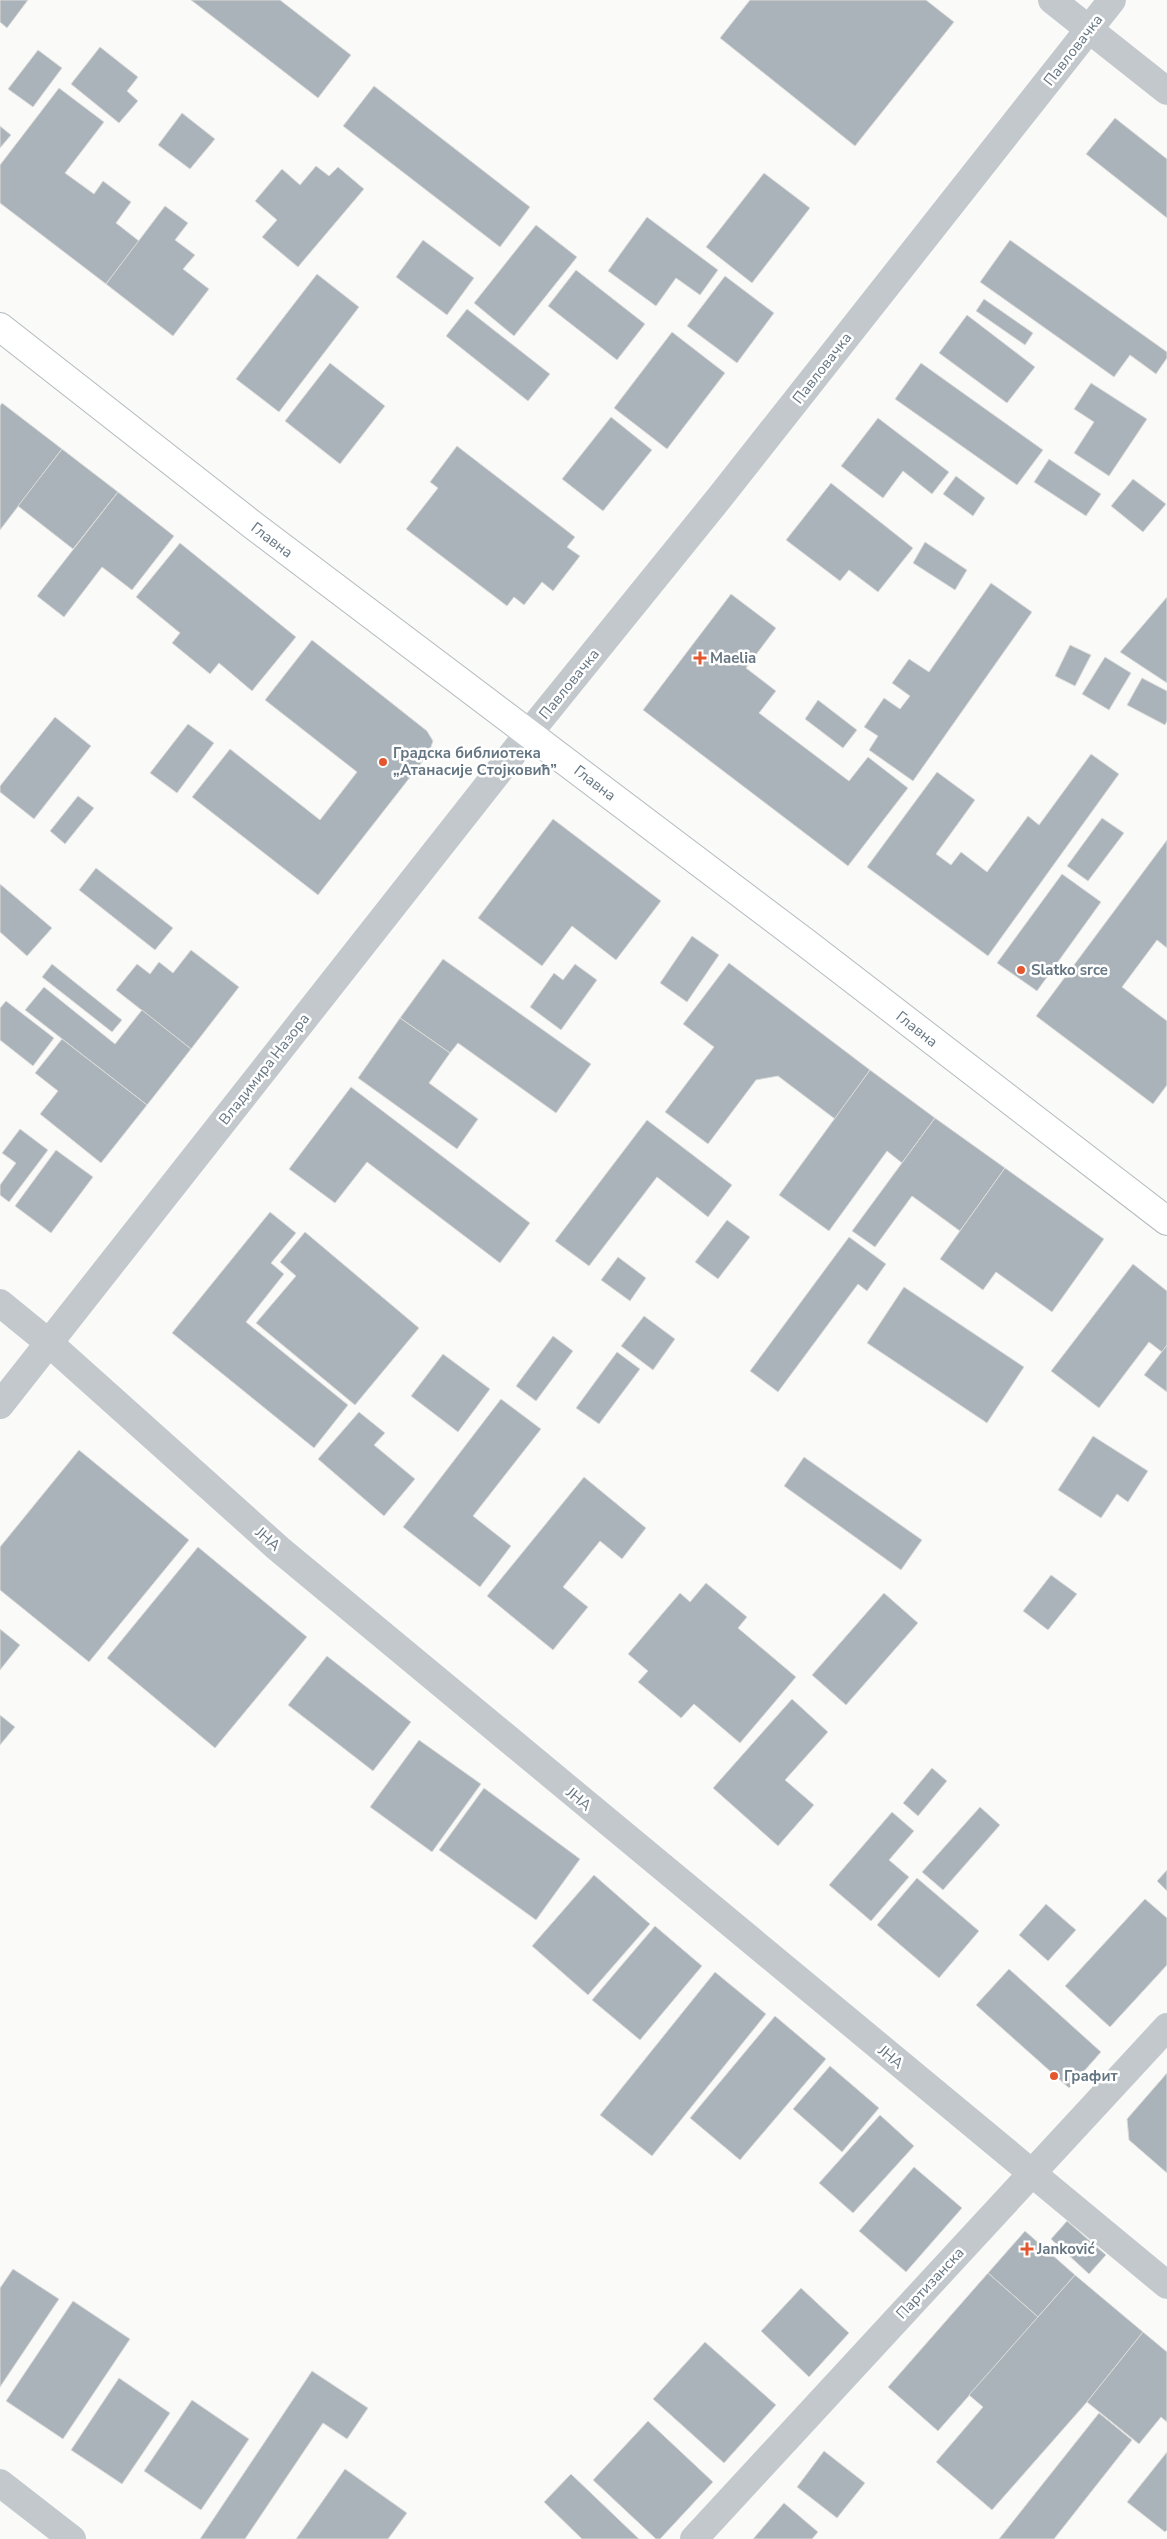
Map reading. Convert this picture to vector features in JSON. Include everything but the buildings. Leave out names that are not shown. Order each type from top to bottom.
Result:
[{"type":"main road","name":"Главна","points":[[0,327],[254,526],[529,733],[1167,1221]]},
{"type":"street","points":[[1052,0],[1167,91]]},
{"type":"street","name":"Павловачка","points":[[529,733],[720,497],[1112,0]]},
{"type":"street","name":"Владимира Назора","points":[[0,1405],[529,733]]},
{"type":"street","name":"ЈНА","points":[[0,1303],[49,1343],[279,1549],[1167,2285]]},
{"type":"street","name":"Партизанска","points":[[694,2539],[1167,2028]]},
{"type":"street","points":[[0,2484],[72,2539]]},
{"type":"place","name":"Maelia","points":[[700,658]]},
{"type":"place","name":"Градска библиотека „Атанасије Стојковић”","points":[[383,762]]},
{"type":"place","name":"Slatko srce","points":[[1021,970]]},
{"type":"place","name":"Графит","points":[[1054,2076]]},
{"type":"place","name":"Janković","points":[[1027,2249]]}]
